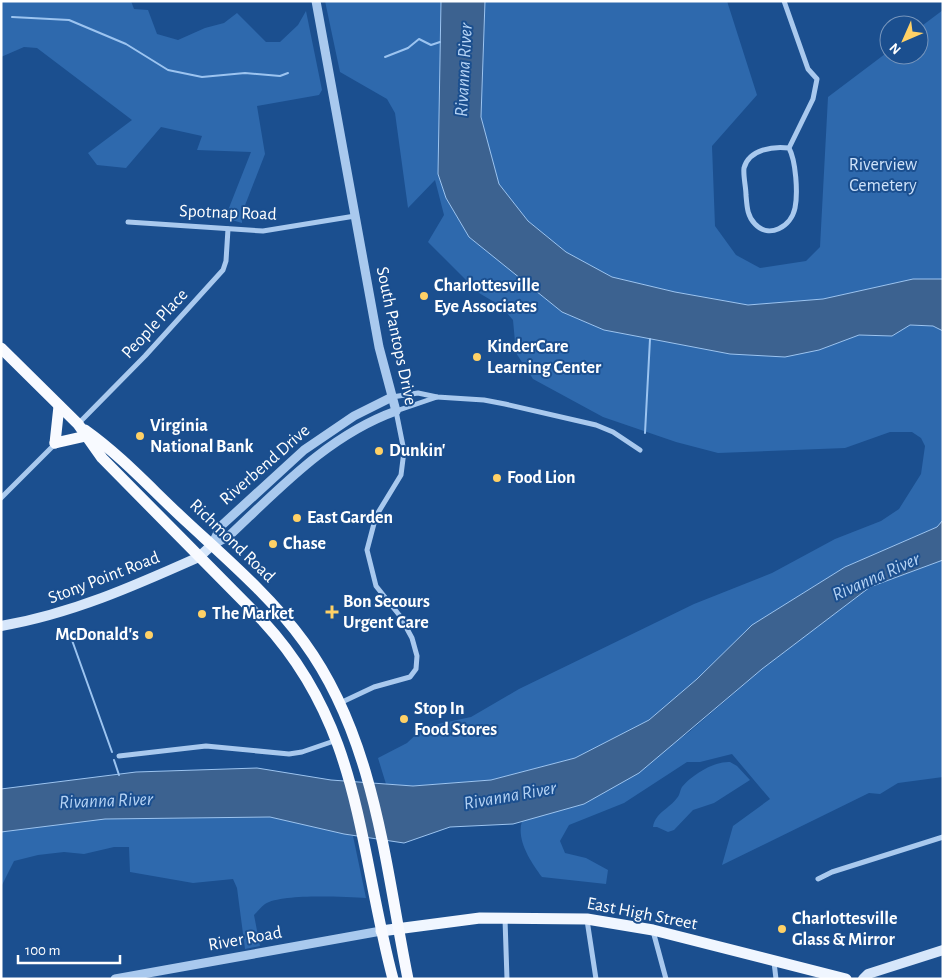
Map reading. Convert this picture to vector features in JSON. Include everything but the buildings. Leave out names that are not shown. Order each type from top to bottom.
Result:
[{"type":"highway","name":"Richmond Road","points":[[1,348],[78,424],[111,449],[212,545],[291,626],[318,663],[339,703],[365,771],[408,979]]},
{"type":"highway","points":[[59,406],[55,443],[86,436]]},
{"type":"highway","name":"Richmond Road","points":[[78,424],[102,458],[263,621],[290,653],[320,702],[337,740],[347,771],[392,979]]},
{"type":"main road","name":"Stony Point Road","points":[[1,626],[71,610],[198,557],[212,545]]},
{"type":"main road","name":"East High Street","points":[[381,931],[504,916],[587,919],[653,930],[846,979]]},
{"type":"main road","points":[[863,979],[868,974],[943,950]]},
{"type":"street","name":"South Pantops Drive","points":[[316,1],[379,347],[396,411],[404,451],[402,475],[376,516],[368,550],[369,562],[376,586],[406,627],[417,659],[416,670],[410,677],[374,687],[339,703]]},
{"type":"street","points":[[784,1],[808,69],[816,79],[813,100],[790,148],[794,157],[796,206],[793,216],[786,225],[779,229],[762,229],[754,223],[747,211],[744,168],[749,160],[763,149],[776,146],[790,148]]},
{"type":"street","name":"Spotnap Road","points":[[128,222],[228,230],[274,230],[355,216]]},
{"type":"street","name":"People Place","points":[[78,424],[145,356],[222,270],[226,261],[228,230]]},
{"type":"street","name":"Riverbend Drive","points":[[212,545],[220,526],[304,450],[354,416],[392,397],[418,393],[437,398],[484,400],[596,425],[614,432],[640,450]]},
{"type":"street","name":"Riverbend Drive","points":[[212,545],[229,536],[324,450],[360,425],[437,398]]},
{"type":"street","points":[[1,498],[55,443]]},
{"type":"street","points":[[119,756],[206,746],[288,754],[302,752],[337,740]]},
{"type":"street","points":[[818,879],[832,872],[943,837]]},
{"type":"street","points":[[504,916],[507,979]]},
{"type":"street","points":[[587,919],[596,979]]},
{"type":"street","points":[[653,930],[666,979]]},
{"type":"street","name":"River Road","points":[[115,979],[168,974],[381,931]]},
{"type":"street","points":[[774,961],[776,979]]},
{"type":"green space","points":[[1,1],[131,1],[134,9],[148,10],[157,34],[178,40],[205,28],[224,23],[237,13],[266,42],[280,42],[298,25],[306,11],[322,90],[319,95],[257,106],[265,154],[242,213],[242,223],[225,218],[251,152],[197,150],[202,136],[161,127],[126,168],[97,165],[88,153],[132,120],[37,48],[24,47],[1,57]]},
{"type":"green space","points":[[325,1],[441,1],[438,174],[446,198],[469,237],[562,312],[604,330],[730,354],[819,350],[859,335],[892,336],[910,325],[933,326],[943,331],[943,520],[937,527],[845,567],[752,625],[697,679],[649,720],[575,758],[491,780],[413,786],[386,784],[378,758],[407,743],[424,727],[471,717],[519,689],[694,604],[772,573],[835,539],[881,521],[899,509],[921,474],[925,446],[921,438],[912,432],[890,432],[845,448],[718,453],[676,442],[603,417],[533,379],[516,353],[513,320],[501,306],[479,293],[428,242],[444,215],[435,180],[408,208],[395,113],[387,99],[340,72]]},
{"type":"green space","name":"Riverview Cemetery","points":[[485,1],[727,1],[757,95],[712,146],[715,226],[736,255],[760,268],[806,261],[820,247],[828,97],[879,59],[879,65],[929,65],[929,20],[943,10],[943,279],[913,279],[823,299],[748,305],[675,292],[612,277],[566,252],[528,221],[499,184],[481,117]]},
{"type":"green space","points":[[943,560],[943,777],[898,783],[880,794],[869,793],[722,865],[733,826],[770,799],[732,754],[700,762],[687,762],[624,803],[569,825],[560,841],[565,853],[586,858],[608,870],[606,884],[542,877],[529,858],[523,843],[521,836],[522,821],[584,804],[688,733],[762,669],[870,587]]},
{"type":"green space","points":[[730,762],[737,766],[750,780],[714,803],[693,810],[674,830],[668,832],[653,827],[657,818],[674,802],[682,787],[691,778],[710,766]]},
{"type":"green space","points":[[270,817],[353,836],[366,898],[299,897],[285,898],[265,904],[254,915],[260,946],[245,949],[237,888],[233,879],[193,883],[130,872],[129,847],[114,847],[84,854],[64,852],[38,855],[14,861],[1,887],[1,832],[105,819]]},
{"type":"water","name":"Rivanna River","points":[[441,1],[485,1],[481,117],[499,184],[528,221],[566,252],[612,277],[675,292],[748,305],[823,299],[913,279],[943,279],[943,331],[933,326],[910,325],[892,336],[859,335],[819,350],[785,357],[730,354],[604,330],[562,312],[469,237],[446,198],[438,174]]},
{"type":"water","name":"Rivanna River","points":[[943,520],[943,560],[870,587],[762,669],[639,773],[584,804],[513,824],[450,827],[404,843],[344,834],[270,817],[105,819],[1,832],[1,789],[136,772],[257,768],[331,780],[413,786],[491,780],[575,758],[649,720],[697,679],[752,625],[845,567],[937,527]]},
{"type":"waterway","points":[[12,17],[69,20],[126,44],[168,70],[202,77],[245,73],[280,76],[288,73]]},
{"type":"waterway","points":[[385,57],[408,48],[419,39],[431,45],[440,42]]},
{"type":"waterway","points":[[645,433],[650,339]]},
{"type":"waterway","points":[[68,629],[112,752]]},
{"type":"waterway","points":[[114,760],[119,775]]},
{"type":"place","name":"Charlottesville Eye Associates","points":[[424,296]]},
{"type":"place","name":"KinderCare Learning Center","points":[[477,357]]},
{"type":"place","name":"Virginia National Bank","points":[[140,436]]},
{"type":"place","name":"Dunkin'","points":[[379,451]]},
{"type":"place","name":"Food Lion","points":[[497,478]]},
{"type":"place","name":"East Garden","points":[[297,518]]},
{"type":"place","name":"Chase","points":[[273,544]]},
{"type":"place","name":"Bon Secours Urgent Care","points":[[332,612]]},
{"type":"place","name":"The Market","points":[[202,614]]},
{"type":"place","name":"McDonald's","points":[[149,635]]},
{"type":"place","name":"Stop In Food Stores","points":[[404,719]]},
{"type":"place","name":"Charlottesville Glass & Mirror","points":[[782,929]]}]
